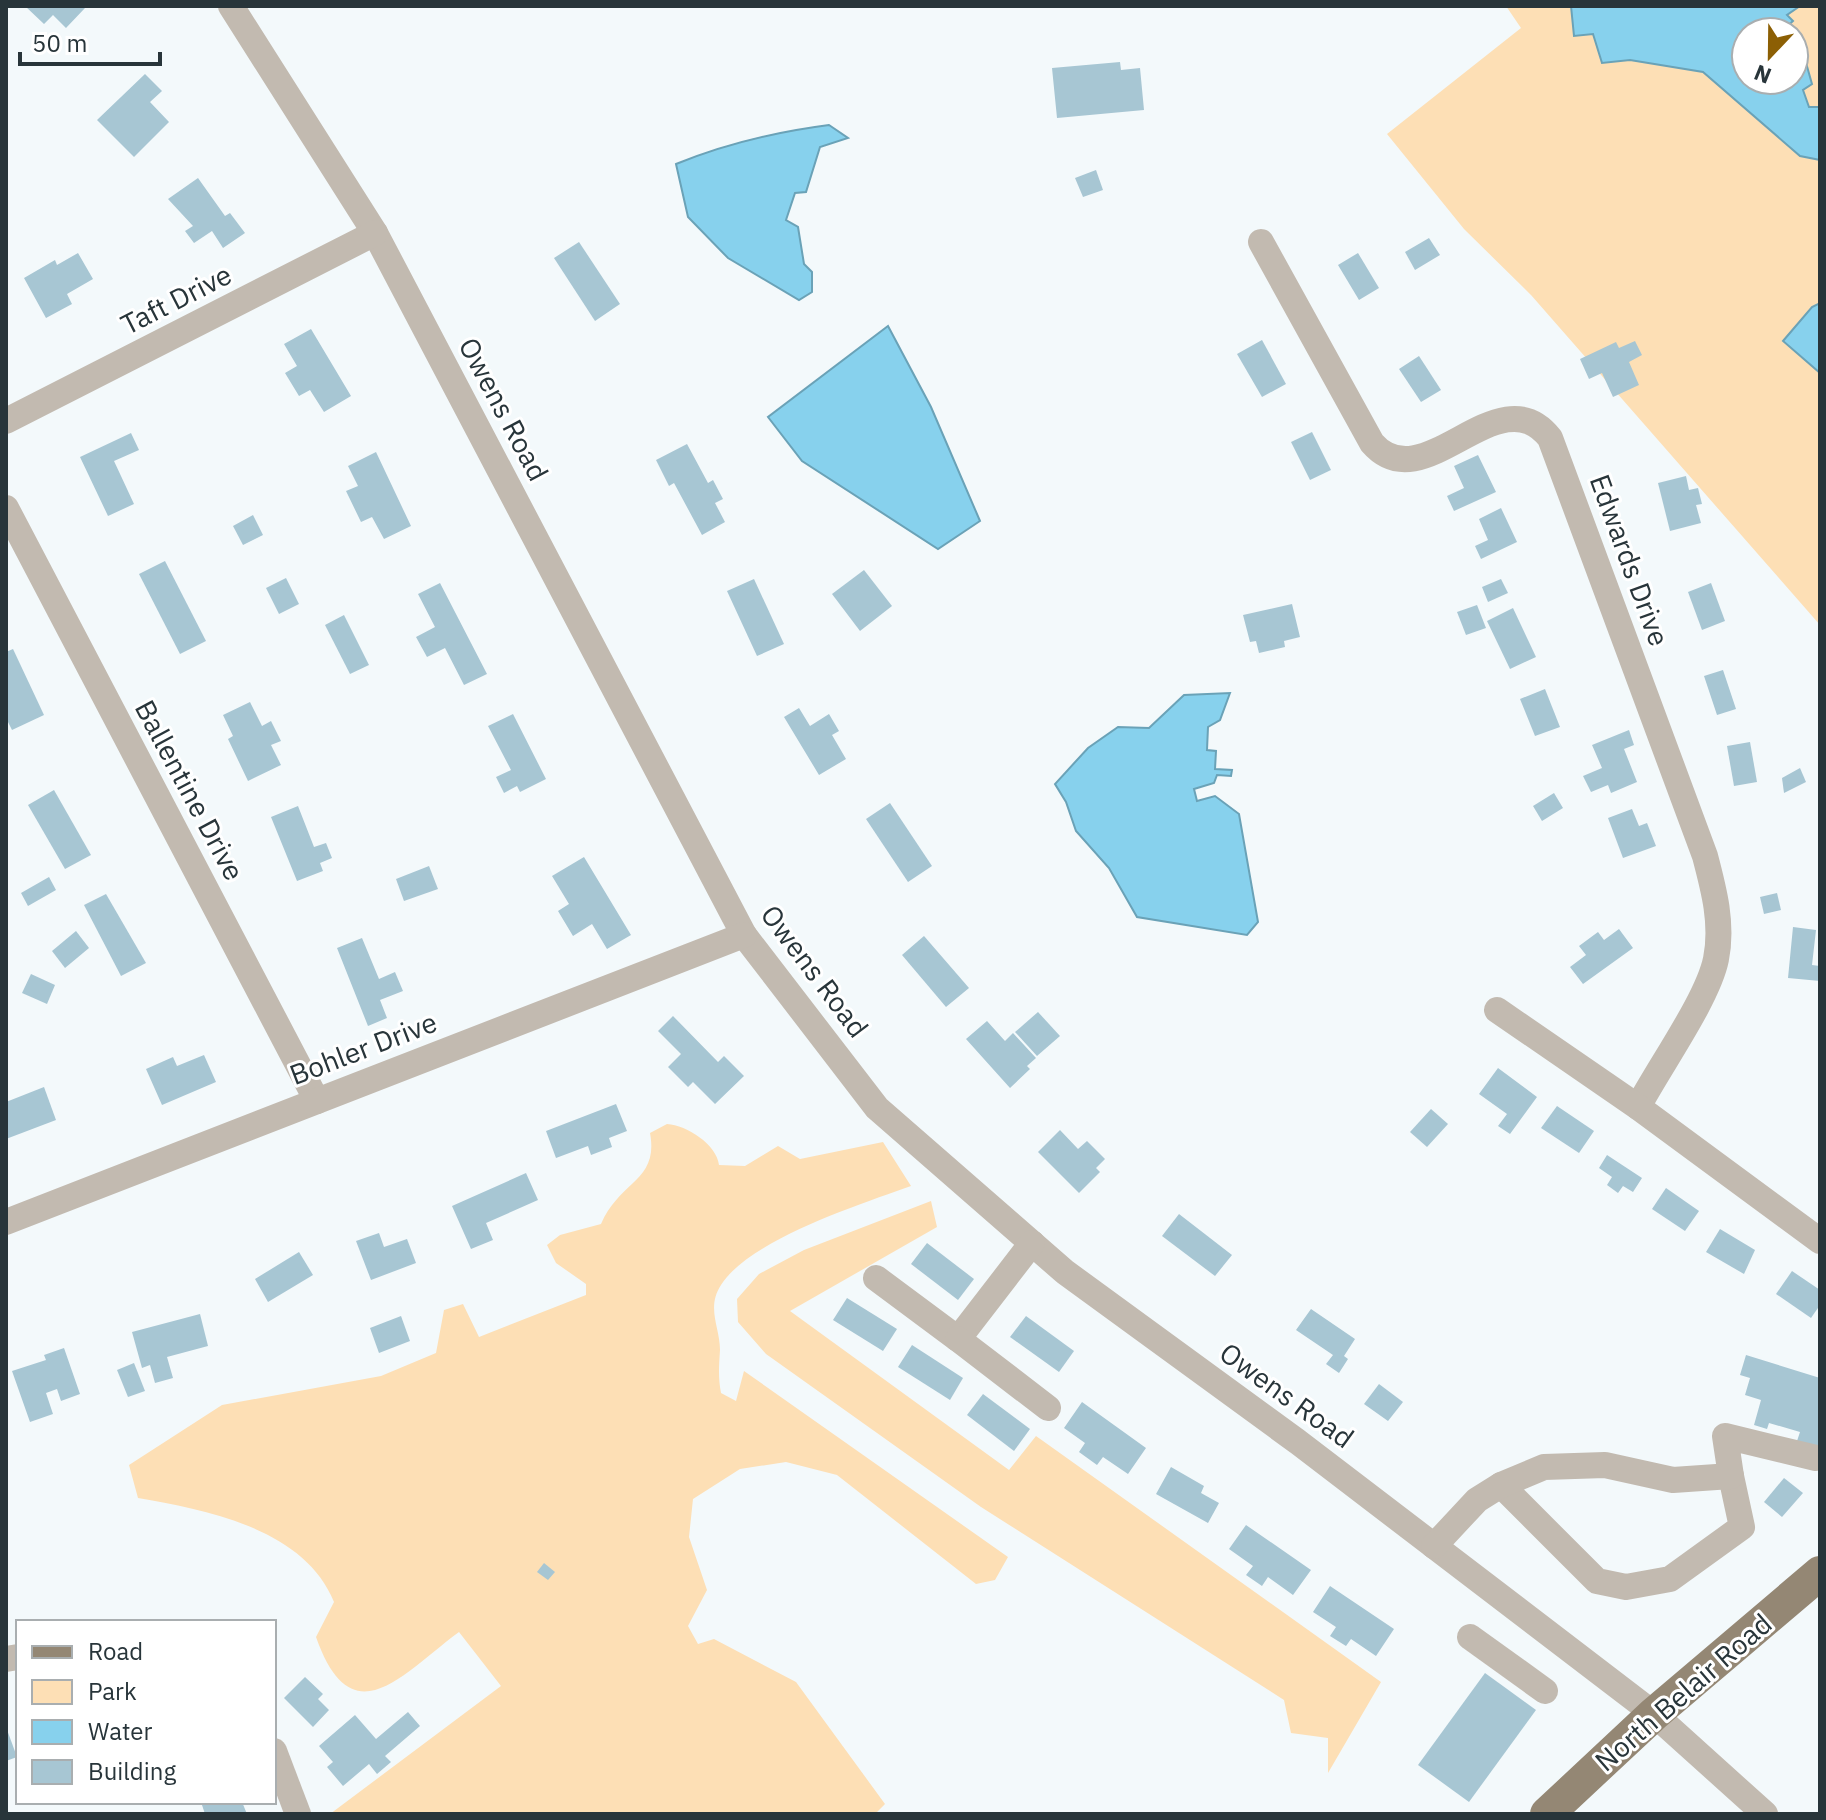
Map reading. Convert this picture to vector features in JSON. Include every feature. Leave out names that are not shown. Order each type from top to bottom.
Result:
[{"type":"main road","name":"North Belair Road","points":[[1547,1814],[1654,1714],[1820,1573]]},
{"type":"street","name":"Owens Road","points":[[231,6],[375,233],[744,935],[877,1108],[1065,1272],[1654,1714],[1765,1814]]},
{"type":"street","name":"Taft Drive","points":[[6,421],[375,233]]},
{"type":"street","name":"Edwards Drive","points":[[1261,242],[1372,443],[1383,456],[1399,462],[1416,458],[1507,418],[1524,417],[1540,424],[1550,438],[1705,856],[1714,891],[1719,930],[1716,961],[1705,990],[1638,1107]]},
{"type":"street","name":"Ballentine Drive","points":[[6,508],[317,1101]]},
{"type":"street","name":"Bohler Drive","points":[[6,1222],[744,935]]},
{"type":"street","points":[[1497,1010],[1638,1107],[1820,1241]]},
{"type":"street","points":[[958,1339],[1032,1243]]},
{"type":"street","points":[[876,1278],[1048,1408]]},
{"type":"street","points":[[1501,1485],[1597,1581],[1626,1587],[1670,1579],[1742,1527],[1725,1436],[1816,1458]]},
{"type":"street","points":[[1434,1546],[1477,1500],[1501,1485],[1544,1467],[1605,1465],[1673,1480],[1731,1476]]},
{"type":"street","points":[[1470,1637],[1545,1691]]},
{"type":"street","points":[[276,1756],[298,1814]]},
{"type":"green space","points":[[1506,6],[1820,6],[1820,625],[1531,295],[1464,229],[1387,134],[1521,28]]},
{"type":"green space","points":[[667,1124],[700,1137],[713,1150],[719,1165],[745,1166],[778,1146],[800,1159],[883,1142],[911,1186],[836,1213],[780,1239],[755,1253],[721,1285],[714,1310],[720,1350],[721,1393],[736,1401],[744,1371],[1008,1557],[995,1580],[976,1584],[837,1475],[786,1462],[740,1469],[693,1499],[689,1537],[707,1590],[688,1626],[698,1644],[714,1639],[796,1682],[885,1804],[875,1814],[330,1814],[501,1686],[459,1632],[418,1665],[380,1688],[362,1691],[346,1685],[330,1668],[316,1637],[334,1602],[320,1577],[301,1557],[251,1527],[194,1509],[138,1498],[129,1465],[222,1405],[381,1376],[436,1353],[444,1310],[463,1304],[479,1337],[586,1295],[586,1284],[556,1263],[547,1245],[560,1235],[601,1224],[609,1209],[649,1161],[650,1133]]},
{"type":"green space","points":[[931,1201],[937,1227],[790,1311],[1009,1470],[1036,1436],[1381,1682],[1328,1773],[1328,1738],[1291,1733],[1284,1700],[981,1507],[766,1354],[738,1322],[737,1299],[759,1274],[804,1250]]},
{"type":"water","points":[[1571,6],[1800,6],[1788,16],[1730,16],[1730,95],[1703,72],[1630,60],[1602,63],[1593,34],[1574,36]]},
{"type":"water","points":[[1731,96],[1805,96],[1809,107],[1820,107],[1820,160],[1800,156]]},
{"type":"water","points":[[829,125],[848,138],[820,147],[806,192],[795,193],[786,220],[798,227],[804,264],[812,272],[812,292],[799,300],[728,258],[688,217],[676,164],[751,139]]},
{"type":"water","points":[[1820,303],[1820,373],[1783,341],[1812,307]]},
{"type":"water","points":[[888,326],[931,407],[980,521],[938,549],[802,461],[768,417]]},
{"type":"water","points":[[1230,693],[1220,720],[1208,727],[1207,750],[1216,751],[1215,769],[1232,770],[1231,776],[1217,775],[1214,783],[1194,789],[1197,801],[1215,796],[1239,814],[1258,922],[1247,935],[1137,917],[1109,868],[1076,831],[1066,802],[1055,784],[1088,748],[1118,727],[1149,728],[1184,695]]},
{"type":"building","points":[[25,6],[85,8],[66,28],[53,15],[44,24]]},
{"type":"building","points":[[1120,62],[1121,70],[1140,68],[1144,110],[1057,118],[1052,68]]},
{"type":"building","points":[[145,74],[162,91],[150,102],[169,122],[134,157],[97,120]]},
{"type":"building","points":[[1096,170],[1103,190],[1083,197],[1075,178]]},
{"type":"building","points":[[198,178],[225,216],[230,213],[245,233],[223,248],[212,231],[194,243],[185,231],[193,226],[168,199]]},
{"type":"building","points":[[1429,238],[1440,255],[1415,270],[1405,252]]},
{"type":"building","points":[[579,242],[620,304],[595,321],[554,258]]},
{"type":"building","points":[[78,253],[93,279],[67,294],[72,304],[46,318],[24,278],[55,260],[57,265]]},
{"type":"building","points":[[1358,253],[1379,288],[1359,300],[1338,265]]},
{"type":"building","points":[[311,329],[351,396],[324,412],[310,390],[299,396],[285,373],[297,366],[284,344]]},
{"type":"building","points":[[1262,340],[1286,384],[1262,397],[1237,354]]},
{"type":"building","points":[[1635,341],[1642,355],[1629,362],[1639,385],[1613,397],[1602,373],[1589,379],[1580,359],[1616,342],[1619,348]]},
{"type":"building","points":[[1419,356],[1441,390],[1421,402],[1399,369]]},
{"type":"building","points":[[1312,432],[1331,470],[1310,480],[1291,442]]},
{"type":"building","points":[[131,433],[139,450],[114,461],[134,504],[108,516],[80,457]]},
{"type":"building","points":[[687,444],[708,483],[713,480],[723,499],[715,503],[725,522],[702,535],[674,483],[669,486],[656,460]]},
{"type":"building","points":[[376,452],[411,526],[384,539],[372,517],[361,522],[346,491],[358,486],[348,466]]},
{"type":"building","points":[[1478,455],[1496,492],[1454,511],[1447,496],[1464,488],[1454,466]]},
{"type":"building","points":[[1686,476],[1689,490],[1698,488],[1702,504],[1696,505],[1701,523],[1670,531],[1658,483]]},
{"type":"building","points":[[1501,508],[1517,542],[1481,559],[1475,546],[1488,540],[1479,519]]},
{"type":"building","points":[[253,515],[263,535],[243,545],[233,526]]},
{"type":"building","points":[[165,561],[206,641],[180,654],[139,574]]},
{"type":"building","points":[[864,570],[892,606],[860,631],[832,594]]},
{"type":"building","points":[[286,578],[299,604],[279,614],[266,588]]},
{"type":"building","points":[[754,579],[784,644],[757,656],[727,591]]},
{"type":"building","points":[[1501,579],[1508,593],[1488,602],[1482,587]]},
{"type":"building","points":[[440,583],[487,674],[464,685],[445,648],[427,657],[416,637],[435,627],[418,594]]},
{"type":"building","points":[[1711,583],[1725,621],[1702,630],[1688,592]]},
{"type":"building","points":[[1292,604],[1300,637],[1284,641],[1285,647],[1259,653],[1256,641],[1250,642],[1243,615]]},
{"type":"building","points":[[1477,605],[1486,628],[1466,635],[1457,612]]},
{"type":"building","points":[[1513,608],[1536,657],[1510,669],[1487,621]]},
{"type":"building","points":[[344,615],[369,665],[350,674],[325,625]]},
{"type":"building","points":[[13,649],[44,715],[12,730],[6,718],[6,652]]},
{"type":"building","points":[[1723,670],[1736,709],[1717,715],[1704,676]]},
{"type":"building","points":[[1545,689],[1560,727],[1535,736],[1520,699]]},
{"type":"building","points":[[250,702],[262,726],[271,721],[281,741],[271,745],[281,765],[248,781],[228,739],[233,736],[223,715]]},
{"type":"building","points":[[799,708],[810,726],[829,714],[839,731],[832,735],[846,759],[819,775],[784,717]]},
{"type":"building","points":[[513,714],[546,779],[520,792],[517,786],[504,793],[496,777],[511,770],[488,726]]},
{"type":"building","points":[[1629,730],[1634,745],[1624,749],[1637,782],[1611,793],[1608,785],[1591,792],[1583,776],[1602,768],[1592,745]]},
{"type":"building","points":[[1750,742],[1757,782],[1734,786],[1727,746]]},
{"type":"building","points":[[1800,768],[1806,782],[1784,793],[1782,778]]},
{"type":"building","points":[[54,790],[91,855],[65,869],[28,805]]},
{"type":"building","points":[[1554,793],[1563,808],[1542,821],[1533,806]]},
{"type":"building","points":[[890,803],[932,866],[908,882],[866,819]]},
{"type":"building","points":[[298,806],[314,847],[326,843],[332,858],[320,863],[323,871],[297,881],[271,817]]},
{"type":"building","points":[[1632,809],[1639,826],[1647,823],[1656,846],[1623,858],[1608,818]]},
{"type":"building","points":[[584,857],[631,935],[607,949],[592,924],[573,936],[558,911],[569,904],[552,876]]},
{"type":"building","points":[[429,866],[438,889],[404,901],[396,879]]},
{"type":"building","points":[[49,877],[56,890],[28,906],[21,893]]},
{"type":"building","points":[[1777,893],[1781,910],[1764,914],[1760,897]]},
{"type":"building","points":[[106,894],[146,963],[121,976],[84,905]]},
{"type":"building","points":[[1793,927],[1816,930],[1812,965],[1820,966],[1820,981],[1788,978]]},
{"type":"building","points":[[1619,929],[1633,948],[1583,984],[1570,967],[1586,955],[1579,946],[1598,932],[1604,940]]},
{"type":"building","points":[[76,931],[89,948],[65,968],[52,951]]},
{"type":"building","points":[[924,936],[969,988],[946,1007],[902,955]]},
{"type":"building","points":[[362,938],[379,979],[395,972],[403,991],[380,1000],[387,1018],[368,1026],[337,948]]},
{"type":"building","points":[[31,974],[55,985],[47,1004],[22,993]]},
{"type":"building","points":[[1038,1012],[1060,1036],[1037,1056],[1015,1032]]},
{"type":"building","points":[[673,1016],[718,1062],[724,1056],[744,1076],[715,1104],[693,1082],[688,1087],[668,1067],[681,1054],[658,1031]]},
{"type":"building","points":[[987,1021],[1005,1041],[1013,1033],[1036,1058],[1027,1066],[1030,1069],[1010,1088],[966,1039]]},
{"type":"building","points":[[204,1055],[216,1082],[162,1105],[146,1069],[173,1057],[177,1066]]},
{"type":"building","points":[[1498,1068],[1537,1097],[1510,1134],[1498,1126],[1507,1114],[1479,1094]]},
{"type":"building","points":[[44,1087],[56,1120],[6,1139],[6,1102]]},
{"type":"building","points":[[616,1104],[627,1131],[609,1138],[612,1147],[591,1155],[588,1146],[556,1158],[546,1131]]},
{"type":"building","points":[[1557,1106],[1594,1131],[1579,1153],[1541,1128]]},
{"type":"building","points":[[1431,1109],[1448,1124],[1427,1147],[1410,1132]]},
{"type":"building","points":[[1060,1130],[1078,1149],[1087,1141],[1105,1159],[1096,1168],[1100,1172],[1079,1193],[1038,1152]]},
{"type":"building","points":[[1607,1155],[1642,1178],[1633,1192],[1623,1186],[1618,1193],[1607,1185],[1612,1177],[1599,1168]]},
{"type":"building","points":[[526,1173],[538,1200],[486,1223],[493,1240],[471,1249],[452,1206]]},
{"type":"building","points":[[1666,1188],[1699,1211],[1685,1231],[1652,1209]]},
{"type":"building","points":[[1179,1214],[1232,1255],[1215,1276],[1162,1236]]},
{"type":"building","points":[[1720,1229],[1755,1250],[1744,1274],[1706,1252]]},
{"type":"building","points":[[379,1233],[384,1247],[407,1239],[416,1263],[371,1280],[356,1241]]},
{"type":"building","points":[[927,1243],[974,1279],[958,1300],[911,1264]]},
{"type":"building","points":[[299,1252],[313,1275],[268,1302],[255,1279]]},
{"type":"building","points":[[1792,1271],[1820,1290],[1820,1305],[1811,1318],[1776,1294]]},
{"type":"building","points":[[847,1298],[897,1329],[883,1351],[833,1320]]},
{"type":"building","points":[[1311,1309],[1355,1339],[1344,1356],[1348,1359],[1339,1373],[1326,1364],[1333,1355],[1296,1330]]},
{"type":"building","points":[[200,1314],[208,1346],[167,1357],[173,1378],[155,1383],[150,1365],[142,1368],[132,1332]]},
{"type":"building","points":[[401,1316],[410,1341],[379,1353],[370,1328]]},
{"type":"building","points":[[1026,1316],[1074,1351],[1059,1372],[1010,1337]]},
{"type":"building","points":[[912,1345],[963,1378],[950,1400],[898,1367]]},
{"type":"building","points":[[64,1348],[80,1394],[61,1401],[57,1389],[46,1393],[53,1414],[30,1422],[12,1371],[46,1360],[44,1355]]},
{"type":"building","points":[[1746,1355],[1820,1378],[1820,1448],[1797,1441],[1800,1432],[1769,1423],[1767,1429],[1754,1425],[1761,1400],[1745,1395],[1750,1378],[1740,1375]]},
{"type":"building","points":[[134,1363],[145,1391],[128,1397],[117,1370]]},
{"type":"building","points":[[1379,1384],[1403,1402],[1388,1421],[1364,1404]]},
{"type":"building","points":[[983,1394],[1030,1429],[1014,1451],[967,1415]]},
{"type":"building","points":[[1082,1402],[1146,1448],[1128,1474],[1103,1457],[1097,1465],[1079,1452],[1085,1443],[1064,1428]]},
{"type":"building","points":[[1171,1467],[1204,1486],[1201,1493],[1219,1503],[1208,1523],[1156,1494]]},
{"type":"building","points":[[1784,1478],[1803,1493],[1782,1517],[1764,1502]]},
{"type":"building","points":[[1246,1525],[1311,1570],[1293,1595],[1268,1577],[1262,1586],[1246,1575],[1253,1566],[1229,1549]]},
{"type":"building","points":[[544,1563],[555,1572],[548,1580],[537,1572]]},
{"type":"building","points":[[1330,1586],[1394,1629],[1376,1656],[1351,1639],[1346,1646],[1330,1636],[1336,1627],[1313,1612]]},
{"type":"building","points":[[1485,1673],[1536,1710],[1469,1802],[1418,1765]]},
{"type":"building","points":[[305,1677],[323,1694],[318,1699],[329,1710],[313,1727],[284,1698]]},
{"type":"building","points":[[408,1712],[420,1726],[385,1756],[391,1762],[377,1774],[369,1764],[343,1786],[327,1767],[333,1762],[319,1746],[355,1715],[376,1739]]},
{"type":"building","points":[[6,1727],[16,1757],[6,1761]]},
{"type":"building","points":[[202,1804],[243,1804],[247,1814],[205,1814]]}]
